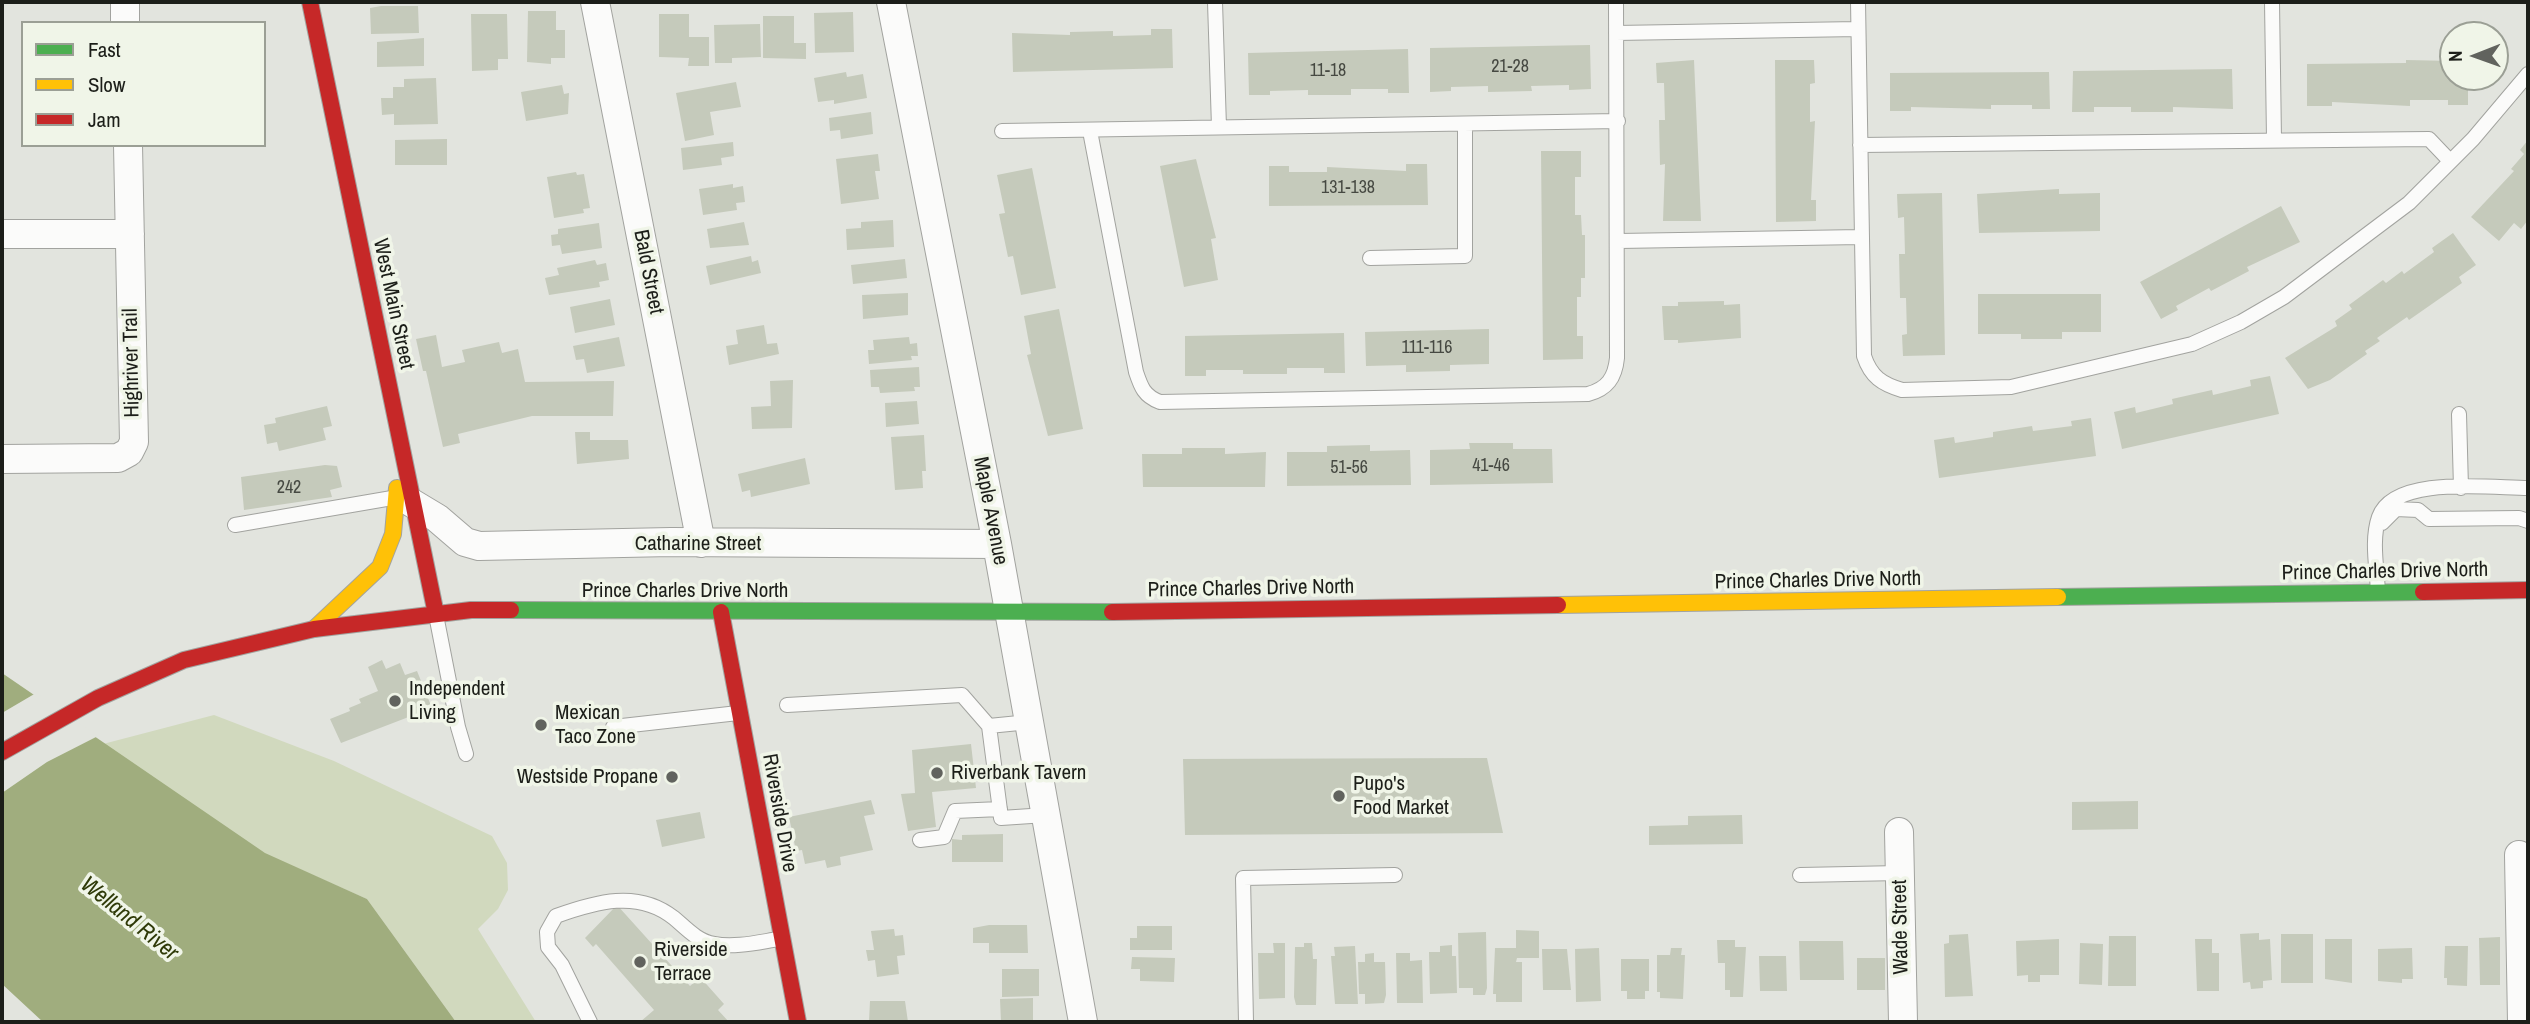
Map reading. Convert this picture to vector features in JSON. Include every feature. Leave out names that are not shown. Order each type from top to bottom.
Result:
[{"type":"main road","name":"West Main Street","points":[[310,2],[404,461],[406,497],[436,614]]},
{"type":"main road","points":[[314,629],[380,567],[391,545],[406,497]]},
{"type":"main road","name":"Prince Charles Drive North","points":[[2,752],[98,698],[184,660],[314,629],[471,610],[1009,614],[2528,590]]},
{"type":"main road","name":"Riverside Drive","points":[[721,612],[798,1022]]},
{"type":"street","points":[[125,2],[125,21]]},
{"type":"street","name":"Bald Street","points":[[595,2],[701,543]]},
{"type":"street","name":"Maple Avenue","points":[[891,2],[997,544],[1083,1022]]},
{"type":"street","name":"Highriver Trail","points":[[2,459],[118,458],[129,452],[134,442],[128,147]]},
{"type":"street","points":[[2,234],[130,234]]},
{"type":"street","name":"Catharine Street","points":[[406,497],[472,545],[997,544]]},
{"type":"street","name":"Wade Street","points":[[1899,832],[1903,1022]]},
{"type":"street","points":[[2522,1022],[2524,855]]},
{"type":"lane","points":[[1215,2],[1219,127]]},
{"type":"lane","points":[[1090,131],[1136,372],[1143,392],[1160,402],[1578,395],[1597,391],[1605,387],[1616,370],[1616,253],[1619,241],[1616,2]]},
{"type":"lane","points":[[1858,2],[1864,356],[1869,371],[1885,385],[1902,390],[2011,387],[2181,347],[2241,322],[2284,297],[2409,203],[2449,160],[2473,139],[2528,74]]},
{"type":"lane","points":[[2272,2],[2274,139]]},
{"type":"lane","points":[[1616,33],[1858,29]]},
{"type":"lane","points":[[1002,131],[1618,121]]},
{"type":"lane","points":[[1370,258],[1465,256],[1465,124]]},
{"type":"lane","points":[[1860,145],[2429,139],[2449,160]]},
{"type":"lane","points":[[1619,241],[1861,237]]},
{"type":"lane","points":[[2459,414],[2461,488]]},
{"type":"lane","points":[[2378,594],[2375,536],[2384,507],[2395,497],[2419,490],[2528,488]]},
{"type":"lane","points":[[235,524],[351,508],[406,497]]},
{"type":"lane","points":[[2375,536],[2385,518],[2396,509],[2418,510],[2429,519],[2525,518]]},
{"type":"lane","points":[[436,614],[458,727],[466,754]]},
{"type":"lane","points":[[787,705],[962,695],[989,726],[1002,818],[1046,815]]},
{"type":"lane","points":[[613,727],[740,713]]},
{"type":"lane","points":[[989,726],[1029,722]]},
{"type":"lane","points":[[920,840],[944,837],[955,811],[1000,809]]},
{"type":"lane","points":[[1800,875],[1900,873]]},
{"type":"lane","points":[[1245,1022],[1243,878],[1395,875]]},
{"type":"lane","points":[[590,1022],[562,965],[548,947],[547,932],[556,916],[590,904],[631,899],[658,906],[690,933],[713,944],[738,945],[781,939]]},
{"type":"shaded area","points":[[214,715],[334,761],[492,836],[507,863],[508,890],[498,909],[478,929],[536,1022],[456,1022],[367,899],[265,854],[103,744]]},
{"type":"water","name":"Welland River","points":[[2,673],[265,853],[367,899],[456,1022],[43,1022],[2,984]]},
{"type":"pier","points":[[36,693],[98,736],[47,762],[2,793],[2,713]]},
{"type":"building","points":[[418,6],[419,33],[371,34],[370,8]]},
{"type":"building","points":[[528,11],[556,11],[556,30],[565,30],[565,58],[551,58],[551,64],[527,62]]},
{"type":"building","points":[[853,12],[854,52],[815,53],[814,13]]},
{"type":"building","points":[[471,14],[507,14],[508,59],[498,59],[498,70],[472,71]]},
{"type":"building","points":[[659,14],[689,14],[689,37],[709,37],[709,66],[688,66],[689,58],[659,57]]},
{"type":"building","points":[[763,16],[794,16],[794,43],[806,43],[806,59],[763,58]]},
{"type":"building","points":[[760,24],[761,57],[732,58],[732,63],[715,63],[714,25]]},
{"type":"building","points":[[1151,29],[1172,29],[1173,68],[1013,72],[1012,33],[1070,35],[1070,32],[1113,31],[1113,36],[1151,35]]},
{"type":"building","points":[[424,38],[424,66],[377,67],[377,42]]},
{"type":"building","points":[[1590,45],[1591,89],[1569,90],[1569,85],[1531,86],[1532,91],[1488,92],[1488,86],[1451,87],[1451,91],[1430,92],[1430,48]]},
{"type":"building","points":[[1408,49],[1409,93],[1388,93],[1388,89],[1351,89],[1351,95],[1308,95],[1308,90],[1270,91],[1270,95],[1249,95],[1248,53]]},
{"type":"building","points":[[1694,60],[1701,221],[1663,221],[1665,164],[1660,165],[1659,120],[1665,120],[1664,83],[1657,83],[1656,63]]},
{"type":"building","points":[[1775,60],[1814,60],[1815,83],[1810,84],[1810,122],[1815,121],[1811,200],[1816,200],[1816,221],[1776,222]]},
{"type":"building","points":[[2406,60],[2439,61],[2439,91],[2468,91],[2468,105],[2448,105],[2448,100],[2410,100],[2410,106],[2332,102],[2332,106],[2307,106],[2307,64],[2406,63]]},
{"type":"building","points":[[2232,69],[2233,109],[2173,107],[2173,112],[2131,112],[2131,107],[2094,107],[2094,112],[2072,112],[2073,71]]},
{"type":"building","points":[[846,72],[847,77],[863,74],[867,98],[834,104],[834,100],[818,102],[814,78]]},
{"type":"building","points":[[2049,72],[2050,109],[2032,109],[2032,105],[1991,105],[1991,109],[1911,107],[1911,111],[1890,111],[1890,73]]},
{"type":"building","points":[[436,78],[438,124],[394,125],[394,114],[382,115],[381,98],[393,98],[393,87],[404,87],[404,79]]},
{"type":"building","points":[[736,82],[741,107],[710,112],[714,135],[685,141],[676,93]]},
{"type":"building","points":[[562,85],[564,94],[569,93],[568,114],[526,121],[521,92]]},
{"type":"building","points":[[871,112],[873,134],[841,139],[840,130],[830,131],[829,118]]},
{"type":"building","points":[[447,139],[447,165],[395,165],[395,140]]},
{"type":"building","points":[[2528,140],[2528,220],[2521,229],[2514,223],[2499,241],[2471,217],[2514,171],[2511,169],[2524,154],[2520,150]]},
{"type":"building","points":[[733,142],[734,156],[721,158],[722,165],[683,170],[681,148]]},
{"type":"building","points":[[1541,151],[1581,151],[1581,177],[1575,177],[1575,215],[1581,215],[1582,235],[1585,235],[1585,278],[1581,278],[1581,297],[1577,297],[1577,336],[1583,336],[1583,359],[1543,360]]},
{"type":"building","points":[[878,154],[880,171],[875,171],[879,199],[841,204],[836,159]]},
{"type":"building","points":[[1196,159],[1216,238],[1211,239],[1218,280],[1184,287],[1160,166]]},
{"type":"building","points":[[1406,164],[1427,164],[1428,205],[1269,206],[1269,166],[1289,166],[1289,172],[1327,172],[1327,167],[1406,171]]},
{"type":"building","points":[[1032,168],[1056,288],[1021,295],[1013,256],[1008,257],[999,214],[1005,213],[997,175]]},
{"type":"building","points":[[576,172],[577,175],[584,174],[590,208],[583,209],[584,213],[554,218],[547,177]]},
{"type":"building","points":[[733,184],[733,188],[743,186],[745,202],[736,203],[737,210],[703,215],[699,189]]},
{"type":"building","points":[[2059,189],[2059,194],[2100,193],[2100,231],[1979,233],[1977,194]]},
{"type":"building","points":[[1942,193],[1945,355],[1903,356],[1902,335],[1907,334],[1906,298],[1900,298],[1899,254],[1905,254],[1904,217],[1898,218],[1897,194]]},
{"type":"building","points":[[2281,206],[2300,242],[2247,267],[2249,271],[2211,291],[2209,288],[2176,306],[2178,310],[2161,319],[2140,282]]},
{"type":"building","points":[[893,220],[894,247],[847,250],[846,229],[861,228],[861,222]]},
{"type":"building","points":[[744,222],[749,245],[710,248],[707,229]]},
{"type":"building","points":[[599,223],[602,248],[562,254],[560,245],[552,246],[551,235],[558,234],[558,229]]},
{"type":"building","points":[[2453,233],[2476,265],[2459,277],[2462,283],[2409,320],[2407,317],[2377,338],[2380,341],[2365,351],[2367,354],[2330,380],[2308,389],[2285,358],[2337,326],[2335,321],[2352,309],[2349,305],[2383,280],[2386,283],[2402,271],[2404,274],[2434,252],[2432,248]]},
{"type":"building","points":[[751,256],[752,262],[758,260],[761,273],[710,285],[706,266]]},
{"type":"building","points":[[905,259],[907,278],[853,284],[851,265]]},
{"type":"building","points":[[595,260],[597,265],[606,263],[609,280],[599,282],[600,287],[549,295],[545,278],[559,275],[557,268]]},
{"type":"building","points":[[908,293],[908,315],[863,319],[862,295]]},
{"type":"building","points":[[1978,294],[2101,294],[2101,332],[2062,332],[2062,339],[2021,339],[2021,334],[1978,334]]},
{"type":"building","points":[[610,299],[615,325],[575,333],[570,307]]},
{"type":"building","points":[[1724,301],[1724,305],[1740,304],[1741,338],[1678,343],[1678,340],[1664,340],[1662,306],[1678,306],[1678,302]]},
{"type":"building","points":[[1059,309],[1083,429],[1048,436],[1027,355],[1031,354],[1024,316]]},
{"type":"building","points":[[764,325],[767,344],[777,343],[779,354],[729,365],[726,346],[738,344],[736,330]]},
{"type":"building","points":[[1489,329],[1489,364],[1450,365],[1450,371],[1406,372],[1406,365],[1366,366],[1365,332]]},
{"type":"building","points":[[1344,333],[1345,373],[1324,373],[1324,368],[1287,368],[1287,374],[1243,374],[1243,370],[1206,370],[1206,376],[1185,376],[1185,336]]},
{"type":"building","points":[[436,335],[442,367],[465,362],[462,350],[499,342],[502,353],[518,349],[525,382],[614,381],[613,416],[532,416],[458,434],[460,443],[443,447],[416,339]]},
{"type":"building","points":[[619,337],[625,366],[587,373],[584,359],[576,360],[573,346]]},
{"type":"building","points":[[909,337],[910,344],[917,343],[918,356],[911,356],[912,360],[869,364],[868,350],[874,350],[873,340]]},
{"type":"building","points":[[919,367],[920,387],[914,387],[915,391],[880,393],[879,387],[871,387],[870,370]]},
{"type":"building","points":[[2270,376],[2279,414],[2122,449],[2114,412],[2135,407],[2136,413],[2173,404],[2172,399],[2212,390],[2213,395],[2251,386],[2250,380]]},
{"type":"building","points":[[793,380],[792,428],[752,429],[751,407],[771,406],[770,381]]},
{"type":"building","points":[[917,401],[919,424],[886,427],[885,403]]},
{"type":"building","points":[[327,406],[332,426],[323,428],[326,440],[279,451],[277,442],[267,444],[264,425],[276,423],[275,418]]},
{"type":"building","points":[[2091,418],[2096,456],[1939,478],[1934,440],[1954,437],[1955,443],[1993,437],[1993,432],[2032,426],[2033,431],[2072,426],[2071,421]]},
{"type":"building","points":[[575,432],[590,432],[590,440],[628,440],[629,459],[577,464]]},
{"type":"building","points":[[924,435],[926,471],[922,471],[923,488],[895,490],[891,437]]},
{"type":"building","points":[[1469,443],[1513,443],[1513,449],[1552,449],[1553,483],[1430,485],[1430,450],[1470,449]]},
{"type":"building","points":[[1370,445],[1370,451],[1410,450],[1411,485],[1287,486],[1287,452],[1327,452],[1327,446]]},
{"type":"building","points":[[1182,448],[1225,448],[1225,454],[1266,452],[1265,487],[1143,487],[1142,454],[1182,454]]},
{"type":"building","points":[[805,458],[810,484],[751,497],[750,490],[742,492],[738,474]]},
{"type":"building","points":[[325,465],[337,466],[342,487],[330,490],[332,497],[244,510],[241,477]]},
{"type":"building","name":"Independent Living","points":[[382,660],[386,669],[400,663],[405,675],[417,671],[432,708],[341,743],[330,719],[350,711],[349,708],[361,703],[359,699],[378,691],[368,667]]},
{"type":"building","points":[[971,744],[976,788],[932,792],[936,827],[908,831],[901,794],[915,793],[912,750]]},
{"type":"building","name":"Pupo's Food Market","points":[[1487,758],[1503,833],[1185,835],[1183,759]]},
{"type":"building","points":[[871,800],[875,814],[864,816],[873,850],[840,857],[841,865],[827,868],[825,860],[805,864],[802,850],[796,851],[789,817]]},
{"type":"building","points":[[2138,801],[2138,829],[2072,830],[2072,802]]},
{"type":"building","points":[[700,812],[705,838],[662,847],[656,820]]},
{"type":"building","points":[[1742,815],[1743,844],[1649,845],[1649,826],[1688,825],[1688,816]]},
{"type":"building","points":[[1003,834],[1003,862],[952,862],[952,839],[962,840],[962,835]]},
{"type":"building","name":"Riverside Terrace","points":[[617,905],[690,986],[700,977],[724,1004],[718,1010],[729,1022],[640,1022],[654,1010],[596,944],[593,947],[585,938]]},
{"type":"building","points":[[989,925],[1027,925],[1028,953],[989,953],[989,943],[973,943],[973,928]]},
{"type":"building","points":[[1137,926],[1172,926],[1172,950],[1130,950],[1130,938],[1137,938]]},
{"type":"building","points":[[894,929],[895,936],[903,935],[905,955],[897,956],[899,974],[877,977],[875,960],[868,961],[866,950],[874,950],[871,931]]},
{"type":"building","points":[[1516,930],[1539,931],[1539,958],[1517,958],[1516,962],[1522,962],[1522,1002],[1496,1002],[1496,994],[1493,994],[1495,948],[1516,948]]},
{"type":"building","points":[[1486,932],[1487,988],[1485,995],[1473,995],[1473,988],[1459,988],[1458,933]]},
{"type":"building","points":[[2259,933],[2259,940],[2270,939],[2272,980],[2263,981],[2263,988],[2251,989],[2250,982],[2243,983],[2240,934]]},
{"type":"building","points":[[1968,934],[1973,996],[1945,997],[1944,944],[1949,943],[1949,935]]},
{"type":"building","points":[[2281,934],[2313,934],[2313,983],[2281,983]]},
{"type":"building","points":[[2109,936],[2136,936],[2136,986],[2108,986]]},
{"type":"building","points":[[2500,937],[2500,985],[2480,985],[2479,938]]},
{"type":"building","points":[[2059,939],[2059,975],[2040,975],[2040,982],[2028,982],[2028,975],[2017,976],[2016,941]]},
{"type":"building","points":[[2195,939],[2212,939],[2212,953],[2219,953],[2219,991],[2197,991]]},
{"type":"building","points":[[2325,939],[2352,939],[2352,983],[2325,979]]},
{"type":"building","points":[[1717,940],[1735,940],[1735,947],[1746,947],[1743,997],[1730,997],[1730,990],[1725,990],[1725,963],[1718,963]]},
{"type":"building","points":[[1799,941],[1843,941],[1844,980],[1800,980]]},
{"type":"building","points":[[1273,943],[1285,943],[1285,998],[1259,999],[1258,953],[1274,953]]},
{"type":"building","points":[[1304,943],[1312,943],[1313,959],[1317,959],[1316,1005],[1296,1005],[1294,997],[1295,947],[1304,947]]},
{"type":"building","points":[[2080,943],[2103,944],[2102,985],[2079,984]]},
{"type":"building","points":[[1452,945],[1452,956],[1456,956],[1457,993],[1430,994],[1429,952],[1440,952],[1440,946]]},
{"type":"building","points":[[1355,946],[1358,1004],[1335,1004],[1331,956],[1335,956],[1334,947]]},
{"type":"building","points":[[2445,946],[2468,946],[2467,986],[2447,985],[2447,978],[2444,978]]},
{"type":"building","points":[[1599,948],[1601,1001],[1576,1002],[1575,949]]},
{"type":"building","points":[[1671,948],[1682,948],[1681,955],[1685,955],[1683,999],[1660,998],[1660,992],[1657,992],[1657,955],[1670,955]]},
{"type":"building","points":[[2412,948],[2413,979],[2402,979],[2402,983],[2378,981],[2378,949]]},
{"type":"building","points":[[1542,949],[1567,949],[1571,990],[1543,990]]},
{"type":"building","points":[[1374,953],[1374,962],[1385,962],[1386,995],[1384,1003],[1365,1004],[1365,994],[1359,994],[1358,962],[1365,962],[1365,954]]},
{"type":"building","points":[[1396,953],[1410,953],[1410,961],[1422,960],[1423,1003],[1397,1003]]},
{"type":"building","points":[[1759,956],[1786,956],[1787,991],[1760,991]]},
{"type":"building","points":[[1132,957],[1175,958],[1174,982],[1140,981],[1140,969],[1131,969]]},
{"type":"building","points":[[1857,958],[1885,958],[1885,990],[1857,990]]},
{"type":"building","points":[[1621,959],[1649,959],[1649,991],[1645,991],[1645,999],[1627,999],[1627,991],[1621,991]]},
{"type":"building","points":[[1002,969],[1039,969],[1039,996],[1002,997]]},
{"type":"building","points":[[1033,998],[1033,1022],[1001,1022],[1000,999]]},
{"type":"building","points":[[870,1001],[905,1001],[908,1022],[869,1022]]},
{"type":"traffic: fast","points":[[2058,597],[2423,592]]},
{"type":"traffic: fast","points":[[511,610],[1112,612]]},
{"type":"traffic: slow","points":[[314,629],[380,567],[393,534],[397,488]]},
{"type":"traffic: slow","points":[[1558,605],[2058,597]]},
{"type":"traffic: jam","points":[[310,2],[436,614]]},
{"type":"traffic: jam","points":[[2423,592],[2528,590]]},
{"type":"traffic: jam","points":[[1112,612],[1558,605]]},
{"type":"traffic: jam","points":[[2,752],[98,698],[184,660],[314,629],[471,610],[511,610]]},
{"type":"traffic: jam","points":[[721,612],[798,1022]]},
{"type":"place","name":"Independent Living","points":[[395,701]]},
{"type":"place","name":"Mexican Taco Zone","points":[[541,725]]},
{"type":"place","name":"Riverbank Tavern","points":[[937,773]]},
{"type":"place","name":"Westside Propane","points":[[672,777]]},
{"type":"place","name":"Pupo's Food Market","points":[[1339,796]]},
{"type":"place","name":"Riverside Terrace","points":[[640,962]]}]
